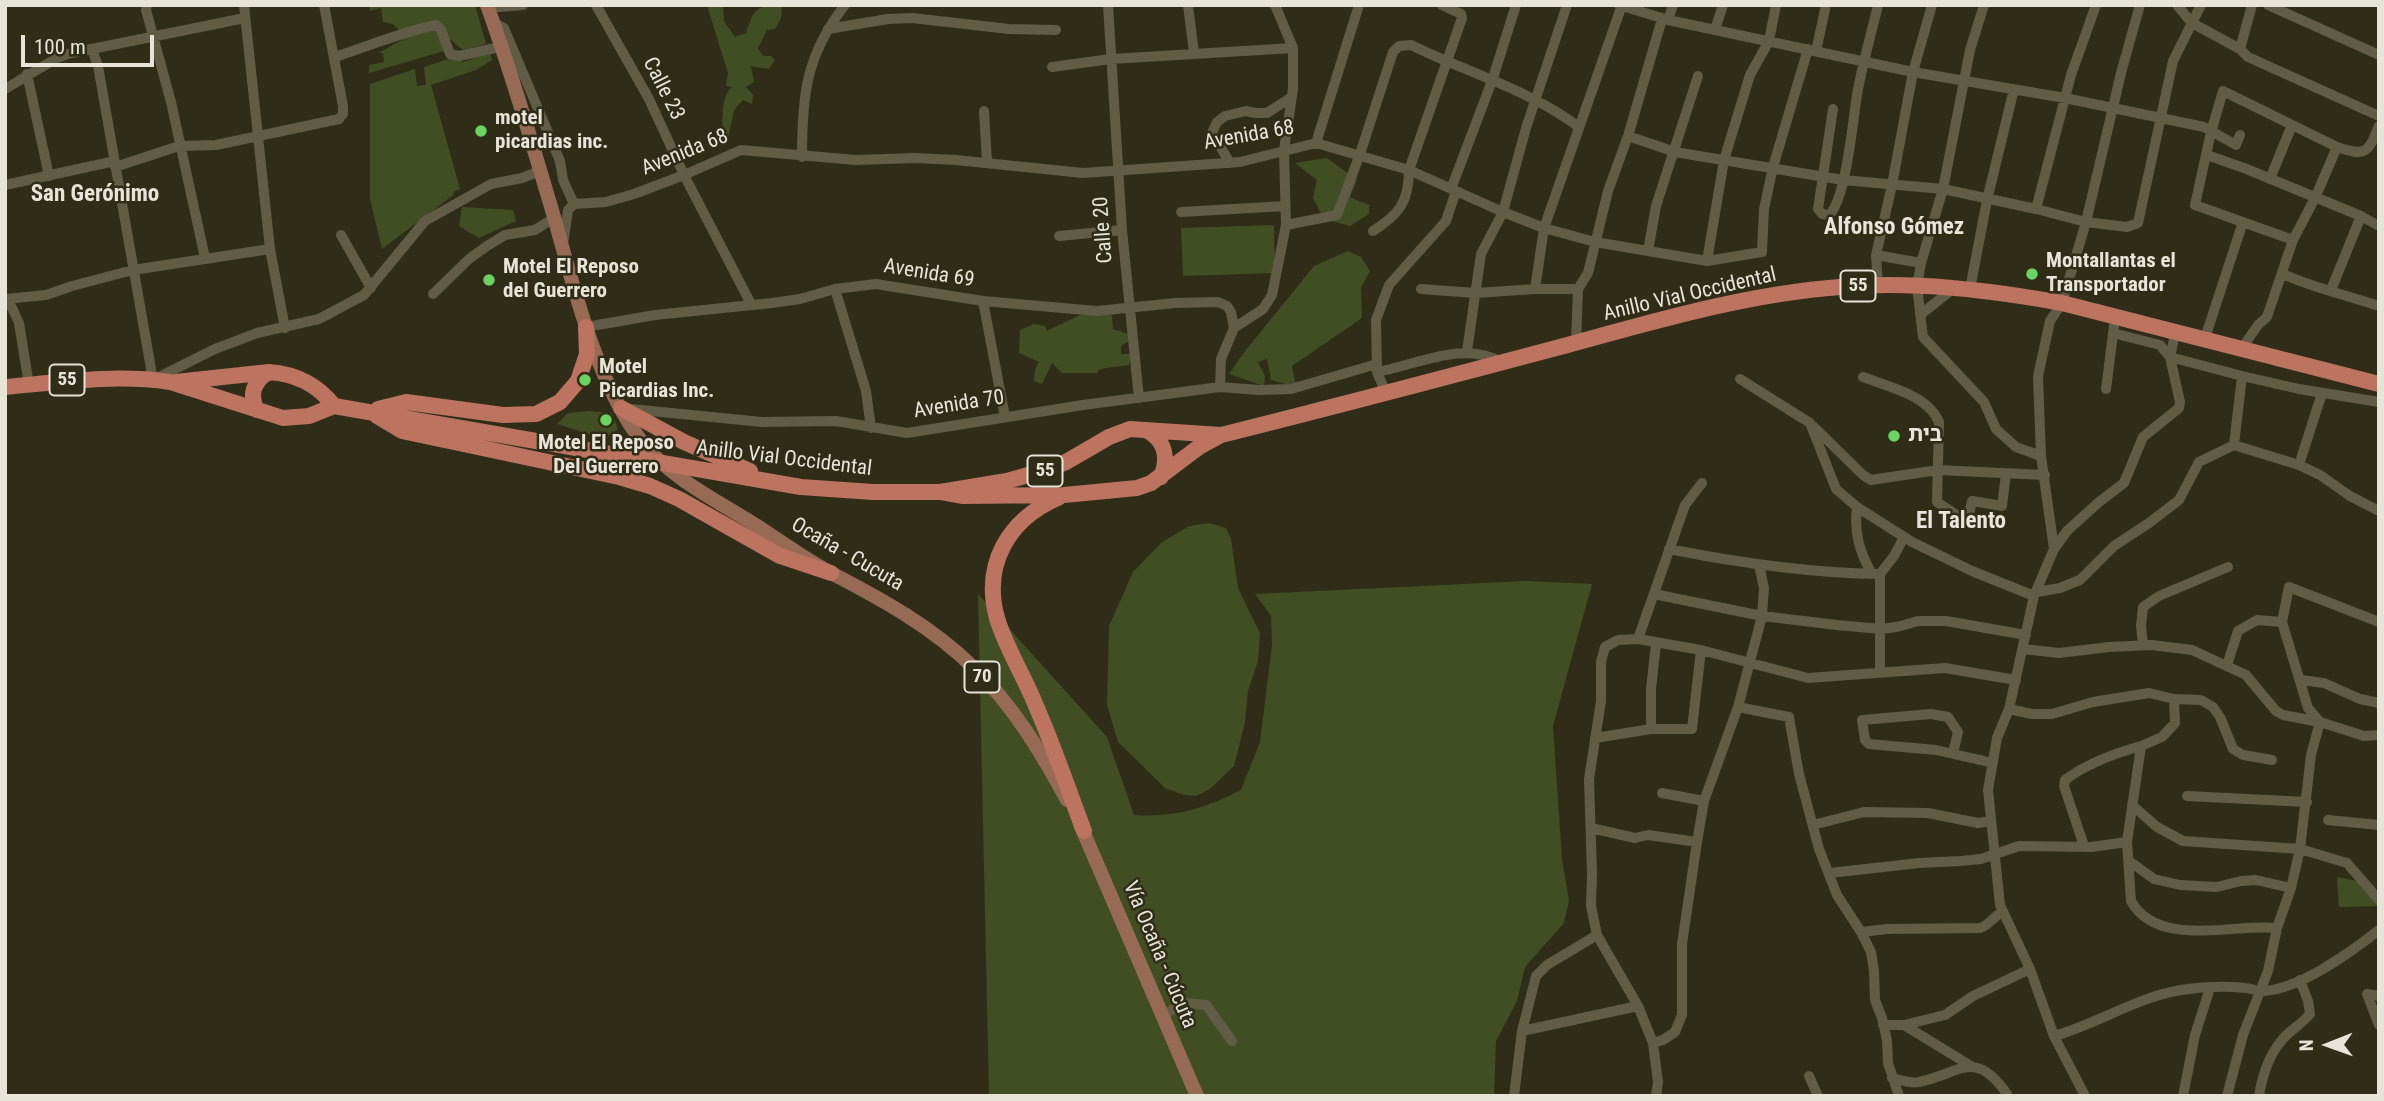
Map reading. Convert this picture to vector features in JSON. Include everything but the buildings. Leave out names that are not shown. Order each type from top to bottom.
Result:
[{"type":"highway","name":"Anillo Vial Occidental","points":[[940,492],[962,496],[1065,495],[1137,488],[1151,484],[1199,447],[1221,435],[1745,300],[1839,287],[1878,285],[1962,288],[2062,303],[2114,324],[2176,330],[2379,384]]},
{"type":"highway","points":[[369,411],[406,402],[503,415],[536,414],[560,402],[578,381],[587,355],[586,327]]},
{"type":"highway","points":[[257,410],[253,388],[269,372]]},
{"type":"highway","name":"Anillo Vial Occidental","points":[[170,382],[282,373],[306,380],[334,406]]},
{"type":"highway","name":"Anillo Vial Occidental","points":[[5,387],[96,378],[170,382],[283,418],[322,412],[334,406],[817,489],[873,492],[940,492],[1024,477],[1066,462],[1121,432],[1144,429],[1221,435]]},
{"type":"highway","points":[[621,408],[684,442],[782,483]]},
{"type":"highway","points":[[369,411],[401,431],[619,477],[650,486],[679,499],[780,556],[831,573]]},
{"type":"highway","points":[[1144,429],[1159,440],[1164,449],[1166,458],[1161,477]]},
{"type":"highway","points":[[1065,495],[1038,507],[1008,536],[994,575],[993,596],[997,619],[1046,728],[1084,831]]},
{"type":"main road","name":"70","points":[[489,12],[586,327]]},
{"type":"main road","name":"Ocaña - Cucuta","points":[[586,327],[621,408],[642,442],[663,463],[712,498],[831,573],[898,608],[973,667],[1002,698],[1037,745],[1084,831]]},
{"type":"main road","name":"Vía Ocaña - Cúcuta","points":[[1084,831],[1197,1096]]},
{"type":"street","points":[[146,5],[171,102],[205,258]]},
{"type":"street","points":[[244,5],[270,248],[285,328]]},
{"type":"street","points":[[5,185],[115,164],[179,146],[216,145],[339,119],[343,114],[343,106],[324,5]]},
{"type":"street","points":[[489,12],[523,5]]},
{"type":"street","name":"Calle 23","points":[[596,5],[649,99],[684,176],[751,304]]},
{"type":"street","points":[[802,157],[803,98],[813,58],[828,29],[845,5]]},
{"type":"street","name":"Calle 20","points":[[1108,5],[1122,230],[1139,398]]},
{"type":"street","points":[[1188,5],[1194,53]]},
{"type":"street","points":[[1220,387],[1221,359],[1234,328],[1263,309],[1272,295],[1286,225],[1284,150],[1292,97],[1293,48],[1275,5]]},
{"type":"street","points":[[1316,143],[1359,5]]},
{"type":"street","points":[[1373,231],[1395,217],[1404,199],[1409,183],[1409,170],[1462,18],[1461,14],[1442,5]]},
{"type":"street","points":[[1385,393],[1377,368],[1376,320],[1389,285],[1446,220],[1453,190],[1516,5]]},
{"type":"street","points":[[1502,362],[1468,351],[1481,254],[1503,212],[1535,101],[1567,5]]},
{"type":"street","points":[[1576,343],[1578,289],[1588,273],[1608,191],[1665,20],[1673,5]]},
{"type":"street","points":[[1715,30],[1723,5]]},
{"type":"street","points":[[1707,261],[1724,160],[1750,75],[1769,41],[1776,5]]},
{"type":"street","name":"Avenida 68","points":[[573,204],[606,202],[684,176],[741,150],[856,160],[915,158],[987,162],[1083,173],[1230,163],[1316,143],[1409,170],[1544,228],[1595,242],[1707,261],[1762,251],[1764,209],[1773,167],[1826,5]]},
{"type":"street","points":[[1833,109],[1818,209],[1822,214],[1829,215],[1834,211],[1843,180],[1864,61],[1878,5]]},
{"type":"street","points":[[1878,285],[1876,255],[1913,72],[1931,5]]},
{"type":"street","points":[[1984,5],[1970,50],[1943,189],[1921,263],[1917,286],[1920,315],[1923,337],[1984,402],[1996,429],[2016,447],[2041,456]]},
{"type":"street","points":[[2036,209],[2065,98],[2096,5]]},
{"type":"street","points":[[2054,549],[2041,456],[2038,376],[2050,321],[2062,303],[2086,222],[2140,5]]},
{"type":"street","points":[[2177,5],[2192,23],[2240,48],[2248,58],[2379,116]]},
{"type":"street","points":[[1628,136],[1675,152],[1843,180],[1943,189],[2086,222],[2127,227],[2138,223],[2174,61],[2201,5]]},
{"type":"street","points":[[2240,48],[2252,5]]},
{"type":"street","points":[[2268,5],[2379,55]]},
{"type":"street","points":[[1535,289],[1544,228],[1621,6],[1665,20],[1913,72],[1965,79],[2204,127],[2236,145],[2240,135]]},
{"type":"street","points":[[489,12],[504,28],[559,162],[573,204],[568,210],[562,250]]},
{"type":"street","points":[[5,89],[57,58],[92,48],[245,18]]},
{"type":"street","points":[[828,29],[888,19],[912,18],[1009,29],[1056,30]]},
{"type":"street","points":[[335,57],[391,36],[436,25],[441,30],[450,54],[459,56],[500,47]]},
{"type":"street","points":[[1286,225],[1337,215],[1393,52],[1399,46],[1411,46],[1492,81],[1535,101],[1579,127]]},
{"type":"street","points":[[92,48],[98,66],[153,380],[215,349],[257,333],[319,319],[364,295],[425,221],[491,184],[522,178],[540,171]]},
{"type":"street","points":[[1052,67],[1111,59],[1293,48]]},
{"type":"street","points":[[27,74],[49,176]]},
{"type":"street","points":[[1648,251],[1656,206],[1698,76]]},
{"type":"street","points":[[1920,315],[1962,288],[2014,89]]},
{"type":"street","points":[[2293,240],[2195,205],[2223,91],[2337,147],[2356,153],[2366,151],[2379,125]]},
{"type":"street","points":[[1230,163],[1212,133],[1217,122],[1236,112],[1267,113],[1292,97]]},
{"type":"street","points":[[984,111],[987,162]]},
{"type":"street","points":[[2270,179],[2292,125]]},
{"type":"street","points":[[2242,348],[2267,317],[2293,240],[2337,147]]},
{"type":"street","points":[[2207,155],[2361,216],[2379,226]]},
{"type":"street","points":[[1181,212],[1285,206]]},
{"type":"street","points":[[2331,290],[2361,216]]},
{"type":"street","points":[[433,294],[469,259],[487,246],[505,235],[535,230],[554,218]]},
{"type":"street","points":[[2205,338],[2243,222]]},
{"type":"street","points":[[1059,236],[1122,230]]},
{"type":"street","points":[[341,235],[371,288]]},
{"type":"street","points":[[29,385],[19,323],[7,299],[46,295],[133,270],[270,248]]},
{"type":"street","points":[[1876,255],[1921,263]]},
{"type":"street","points":[[2283,274],[2308,286],[2379,305]]},
{"type":"street","name":"Avenida 69","points":[[586,327],[655,315],[800,299],[835,289],[876,284],[983,301],[1097,311],[1217,302],[1227,306],[1231,312],[1234,328]]},
{"type":"street","points":[[835,289],[866,391],[871,428]]},
{"type":"street","points":[[1421,289],[1476,293],[1578,289]]},
{"type":"street","points":[[983,301],[1005,417]]},
{"type":"street","points":[[2106,389],[2114,324],[2160,345],[2170,357],[2242,376],[2379,402]]},
{"type":"street","points":[[2085,1096],[2054,1036],[2030,969],[2000,905],[1988,790],[1997,738],[2009,709],[2036,594],[2054,549],[2067,531],[2124,483],[2143,437],[2179,408],[2170,357],[2176,330]]},
{"type":"street","name":"Avenida 70","points":[[621,408],[751,421],[836,421],[918,433],[1005,417],[1220,387],[1291,389],[1377,368],[1468,351]]},
{"type":"street","points":[[2234,445],[2242,376]]},
{"type":"street","points":[[1864,377],[1923,401],[1934,411],[1939,422],[1937,502],[1955,514],[1983,524]]},
{"type":"street","points":[[1740,379],[1810,423],[1871,480],[1938,470],[2045,475]]},
{"type":"street","points":[[2299,466],[2322,393]]},
{"type":"street","points":[[1810,423],[1836,489],[1857,507],[1904,537],[1972,571],[2036,594],[2080,580],[2114,546],[2179,500],[2199,462],[2234,445],[2320,475],[2350,496],[2379,511]]},
{"type":"street","points":[[1968,519],[1972,501],[2002,506],[2006,474]]},
{"type":"street","points":[[1639,639],[1685,505],[1702,483]]},
{"type":"street","points":[[1857,507],[1855,525],[1858,547],[1876,574],[1881,629],[1880,673]]},
{"type":"street","points":[[1876,574],[1904,537]]},
{"type":"street","points":[[1668,549],[1759,565],[1832,573],[1876,574]]},
{"type":"street","points":[[1653,1043],[1675,1032],[1682,1015],[1682,944],[1696,842],[1704,801],[1738,707],[1762,617],[1764,588],[1759,565]]},
{"type":"street","points":[[2143,645],[2143,607],[2160,596],[2228,567]]},
{"type":"street","points":[[2320,722],[2308,708],[2281,622],[2290,587],[2379,622]]},
{"type":"street","points":[[1654,594],[1762,617],[1881,629],[1917,621],[1946,621],[2026,635]]},
{"type":"street","points":[[2227,666],[2238,631],[2256,620],[2281,622]]},
{"type":"street","points":[[1656,1096],[1658,1082],[1653,1043],[1638,1006],[1597,935],[1591,906],[1589,779],[1601,701],[1601,662],[1605,647],[1618,640],[1639,639],[1700,650],[1808,678],[1945,668],[2015,680]]},
{"type":"street","points":[[1651,729],[1651,689],[1656,644]]},
{"type":"street","points":[[2023,649],[2059,653],[2143,645],[2192,650],[2246,675],[2276,711],[2283,715],[2320,722],[2364,736],[2379,735]]},
{"type":"street","points":[[1595,738],[1651,729],[1692,729],[1700,650]]},
{"type":"street","points":[[2301,680],[2324,683],[2360,699],[2379,704]]},
{"type":"street","points":[[2009,709],[2052,714],[2117,697],[2149,693],[2201,701],[2213,706],[2233,749],[2243,755],[2272,760]]},
{"type":"street","points":[[2084,846],[2064,786],[2065,780],[2125,750],[2162,737],[2175,723],[2175,699]]},
{"type":"street","points":[[1738,707],[1789,717],[1799,774],[1819,849],[1837,895],[1871,952],[1875,1000],[1898,1094],[1885,1096]]},
{"type":"street","points":[[1953,753],[1958,732],[1948,717],[1931,714],[1862,720],[1869,744],[1953,753],[1993,763]]},
{"type":"street","points":[[2227,1096],[2243,1035],[2268,971],[2277,928],[2291,888],[2300,849],[2311,755],[2320,722]]},
{"type":"street","points":[[2141,746],[2127,842],[2131,901],[2136,910],[2161,925],[2186,930],[2207,931],[2261,926],[2277,928]]},
{"type":"street","points":[[1662,793],[1704,801]]},
{"type":"street","points":[[2188,796],[2306,802]]},
{"type":"street","points":[[2132,805],[2157,827],[2183,841],[2300,849],[2347,863],[2379,900]]},
{"type":"street","points":[[1813,825],[1864,812],[1928,813],[1978,823],[1990,821]]},
{"type":"street","points":[[2328,820],[2379,825]]},
{"type":"street","points":[[1591,828],[1635,838],[1647,835],[1696,842]]},
{"type":"street","points":[[1830,873],[1961,861],[2019,846],[2084,846],[2127,842]]},
{"type":"street","points":[[2129,861],[2154,880],[2180,885],[2217,887],[2256,880],[2291,888]]},
{"type":"street","points":[[1861,932],[1887,929],[1980,928],[1986,926],[1993,916],[2003,912]]},
{"type":"street","points":[[2054,1036],[2180,990],[2248,988],[2260,991],[2300,980],[2350,953],[2379,930]]},
{"type":"street","points":[[1514,1096],[1522,1031],[1536,976],[1547,965],[1597,935]]},
{"type":"street","points":[[1883,1025],[1905,1025],[1945,1015],[1973,996],[2030,969]]},
{"type":"street","points":[[2259,1096],[2261,1082],[2283,1038],[2310,1014],[2300,980]]},
{"type":"street","points":[[2183,1096],[2195,1035],[2210,988]]},
{"type":"street","points":[[2379,996],[2367,994],[2379,1025]]},
{"type":"street","points":[[1161,1016],[1185,1003],[1206,1005],[1233,1041]]},
{"type":"street","points":[[1522,1031],[1638,1006]]},
{"type":"street","points":[[1905,1025],[1971,1066],[1990,1073],[2007,1094]]},
{"type":"street","points":[[1892,1078],[1916,1083],[1952,1069],[1971,1066]]},
{"type":"street","points":[[1810,1076],[1818,1096]]},
{"type":"green space","points":[[369,5],[475,5],[486,44],[463,50],[446,36],[451,49],[369,73],[369,65],[384,62],[383,53],[378,53],[420,30],[401,32],[393,24],[383,22],[381,8],[370,11]]},
{"type":"green space","points":[[707,5],[723,5],[724,21],[735,37],[746,33],[757,10],[782,5],[781,18],[775,29],[767,30],[758,48],[763,56],[771,56],[775,60],[769,69],[751,66],[754,82],[746,87],[753,95],[752,104],[743,100],[734,110],[727,144],[722,139],[723,111],[728,91],[732,87],[726,86],[728,73]]},
{"type":"green space","points":[[490,53],[492,60],[476,70],[431,85],[460,189],[382,249],[370,199],[370,84],[415,69],[417,86],[426,85],[424,67],[454,57],[463,62]]},
{"type":"green space","points":[[1327,158],[1357,180],[1350,197],[1369,205],[1369,214],[1350,226],[1324,219],[1313,198],[1317,180],[1295,163]]},
{"type":"green space","points":[[462,207],[513,210],[516,221],[479,238],[459,226]]},
{"type":"green space","points":[[1274,225],[1275,273],[1183,276],[1181,228]]},
{"type":"green space","points":[[1348,251],[1361,257],[1370,271],[1361,287],[1362,318],[1292,366],[1296,387],[1271,380],[1267,359],[1258,362],[1265,376],[1264,386],[1229,374],[1314,266]]},
{"type":"green space","points":[[1082,314],[1112,315],[1113,329],[1129,334],[1129,341],[1121,346],[1121,354],[1132,354],[1129,365],[1100,369],[1097,373],[1062,373],[1052,363],[1042,384],[1034,381],[1039,362],[1019,353],[1020,330],[1034,324],[1045,326],[1047,331]]},
{"type":"green space","points":[[568,413],[612,413],[618,429],[604,439],[557,424]]},
{"type":"green space","points":[[1209,523],[1226,528],[1231,539],[1238,588],[1260,633],[1258,661],[1248,691],[1245,722],[1234,766],[1210,789],[1196,796],[1165,788],[1118,742],[1107,705],[1109,626],[1133,572],[1161,543],[1189,526]]},
{"type":"green space","points":[[1526,581],[1592,584],[1553,726],[1562,859],[1569,901],[1564,923],[1525,967],[1517,1001],[1496,1041],[1494,1096],[989,1096],[978,594],[1107,737],[1134,815],[1149,816],[1189,810],[1241,790],[1260,742],[1272,645],[1271,616],[1255,594]]},
{"type":"green space","points":[[2337,877],[2363,884],[2379,906],[2339,907]]},
{"type":"place","name":"motel picardias inc.","points":[[481,131]]},
{"type":"place","name":"Montallantas el Transportador","points":[[2032,274]]},
{"type":"place","name":"Motel El Reposo del Guerrero","points":[[489,280]]},
{"type":"place","name":"Motel Picardias Inc.","points":[[585,380]]},
{"type":"place","name":"Motel El Reposo Del Guerrero","points":[[606,420]]},
{"type":"place","name":"בית","points":[[1894,436]]},
{"type":"district","name":"San Gerónimo","points":[[95,195]]},
{"type":"district","name":"Alfonso Gómez","points":[[1894,228]]},
{"type":"district","name":"El Talento","points":[[1961,522]]}]
